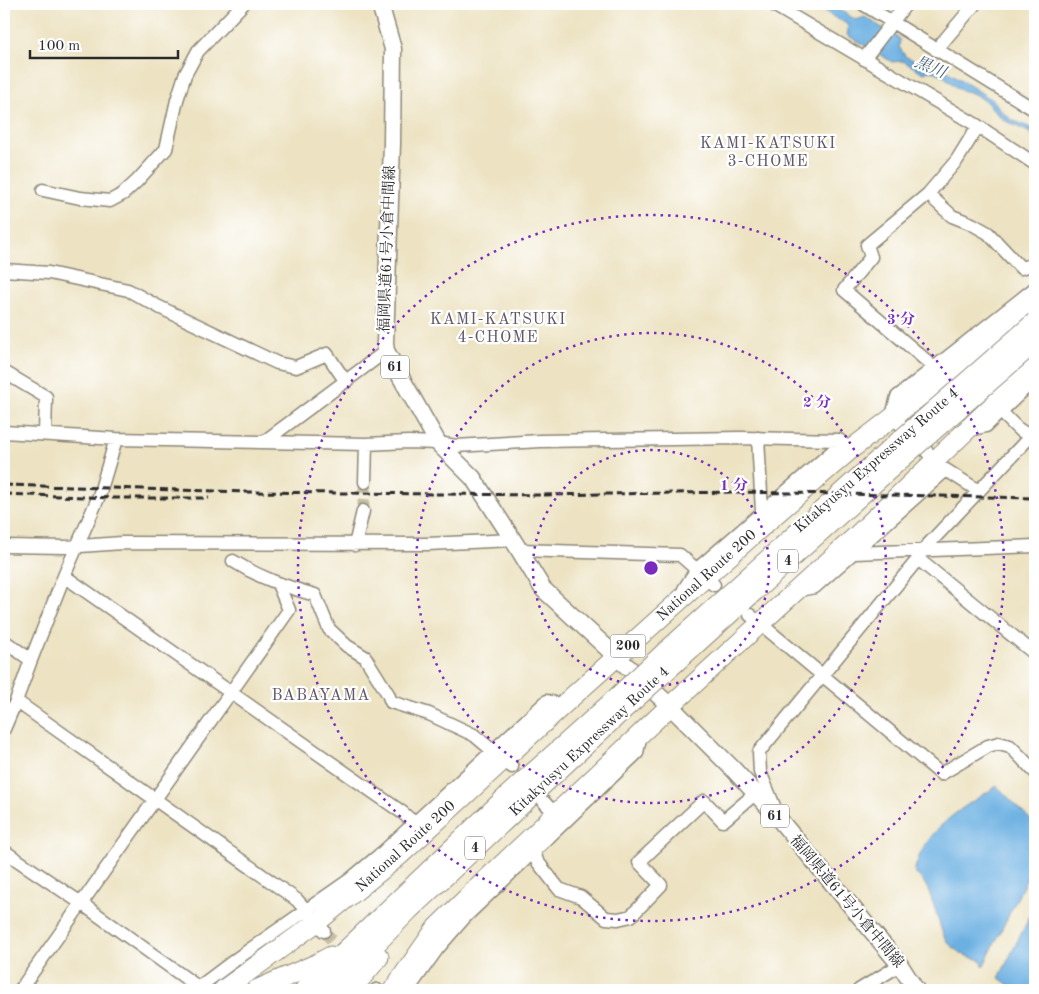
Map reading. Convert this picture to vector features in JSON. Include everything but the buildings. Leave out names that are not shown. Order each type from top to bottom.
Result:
[{"type":"highway","name":"National Route 200","points":[[223,990],[316,921],[400,855],[502,759],[706,577],[846,446],[892,416],[988,344],[1035,304]]},
{"type":"highway","name":"Kitakyusyu Expressway Route 4","points":[[331,990],[409,910],[520,806],[618,705],[896,454],[1035,322]]},
{"type":"highway","name":"Kitakyusyu Expressway Route 4","points":[[896,454],[1035,342]]},
{"type":"highway","points":[[382,990],[437,927],[532,845],[554,813],[670,706],[755,619],[796,590],[941,465],[966,431],[1035,365]]},
{"type":"highway","name":"Kitakyusyu Expressway Route 4","points":[[304,990],[508,795],[618,705]]},
{"type":"highway","points":[[351,990],[401,933],[520,806]]},
{"type":"highway","points":[[256,990],[316,964],[357,939]]},
{"type":"main road","name":"福岡県道61号小倉中間線","points":[[380,4],[393,49],[386,351],[438,443],[473,478],[543,589],[670,706],[756,793],[900,965],[916,990]]},
{"type":"street","points":[[43,190],[80,198],[110,201],[123,194],[137,182],[166,149],[182,83],[198,51],[243,4]]},
{"type":"street","points":[[772,4],[978,126],[1035,164]]},
{"type":"street","points":[[863,4],[1035,110]]},
{"type":"street","points":[[865,58],[906,4]]},
{"type":"street","points":[[936,50],[975,4]]},
{"type":"street","points":[[932,366],[844,290],[872,257],[867,245],[928,194],[957,160],[978,126]]},
{"type":"street","points":[[928,194],[952,216],[988,233],[1021,268],[1035,264]]},
{"type":"street","points":[[4,270],[49,273],[128,290],[158,307],[277,363],[296,367],[327,354],[346,382]]},
{"type":"street","points":[[979,491],[941,465],[892,416],[898,396],[932,366],[1035,288]]},
{"type":"street","points":[[265,441],[386,351]]},
{"type":"street","points":[[4,372],[46,397],[45,434]]},
{"type":"street","points":[[966,431],[986,426],[1001,418],[1035,380]]},
{"type":"street","points":[[781,824],[760,772],[759,752],[920,555],[979,491],[1032,443],[1001,418]]},
{"type":"street","points":[[4,432],[116,439],[366,444],[438,443],[456,446],[550,441],[758,438],[838,440],[846,446],[762,512],[706,577],[680,554],[516,545],[122,544],[5,548]]},
{"type":"street","points":[[758,438],[762,512]]},
{"type":"street","points":[[4,729],[7,711],[16,701],[64,576],[99,496],[116,439]]},
{"type":"street","points":[[365,482],[366,444]]},
{"type":"street","points":[[796,590],[816,587],[854,553],[941,465]]},
{"type":"street","points":[[355,545],[363,511]]},
{"type":"street","points":[[854,553],[920,555],[1035,546]]},
{"type":"street","points":[[920,555],[1035,654]]},
{"type":"street","points":[[4,851],[81,903],[197,989],[316,921],[384,851],[415,824],[502,759],[474,735],[441,719],[391,702],[365,657],[347,646],[329,629],[315,595],[278,584],[254,574],[233,561]]},
{"type":"street","points":[[64,576],[415,824]]},
{"type":"street","points":[[20,990],[289,610],[278,584]]},
{"type":"street","points":[[755,619],[941,774],[988,746],[999,742],[1010,746],[1035,772]]},
{"type":"street","points":[[4,641],[31,660]]},
{"type":"street","points":[[16,701],[298,900],[316,921]]},
{"type":"street","points":[[532,845],[536,861],[559,889],[581,897],[606,918],[618,919],[631,916],[661,885],[639,862],[704,801],[723,821],[756,793]]},
{"type":"street","points":[[408,990],[438,948],[532,845]]},
{"type":"street","points":[[859,990],[900,965]]},
{"type":"water","name":"黒川","points":[[817,4],[834,4],[856,20],[865,17],[900,39],[899,47],[906,57],[920,62],[928,61],[944,69],[994,101],[1001,111],[1012,120],[1031,128],[1035,131],[1035,136],[1004,120],[983,100],[972,93],[959,89],[938,73],[929,71],[924,73],[903,61],[892,62],[847,35],[847,24],[830,15]]},
{"type":"water","points":[[997,786],[1035,824],[1035,862],[983,967],[981,960],[961,953],[947,941],[925,884],[914,873],[926,844],[935,832],[958,812]]},
{"type":"water","points":[[1035,906],[1035,990],[1016,990],[999,978]]},
{"type":"tunnel","points":[[363,511],[365,482]]},
{"type":"tunnel","points":[[324,931],[376,990]]},
{"type":"railway","points":[[4,485],[247,492],[541,495],[740,492],[1035,498]]},
{"type":"railway","points":[[4,494],[112,498],[209,498]]},
{"type":"district","name":"KAMI-KATSUKI 3-CHOME","points":[[768,153]]},
{"type":"district","name":"KAMI-KATSUKI 4-CHOME","points":[[498,329]]},
{"type":"district","name":"BABAYAMA","points":[[321,696]]}]
